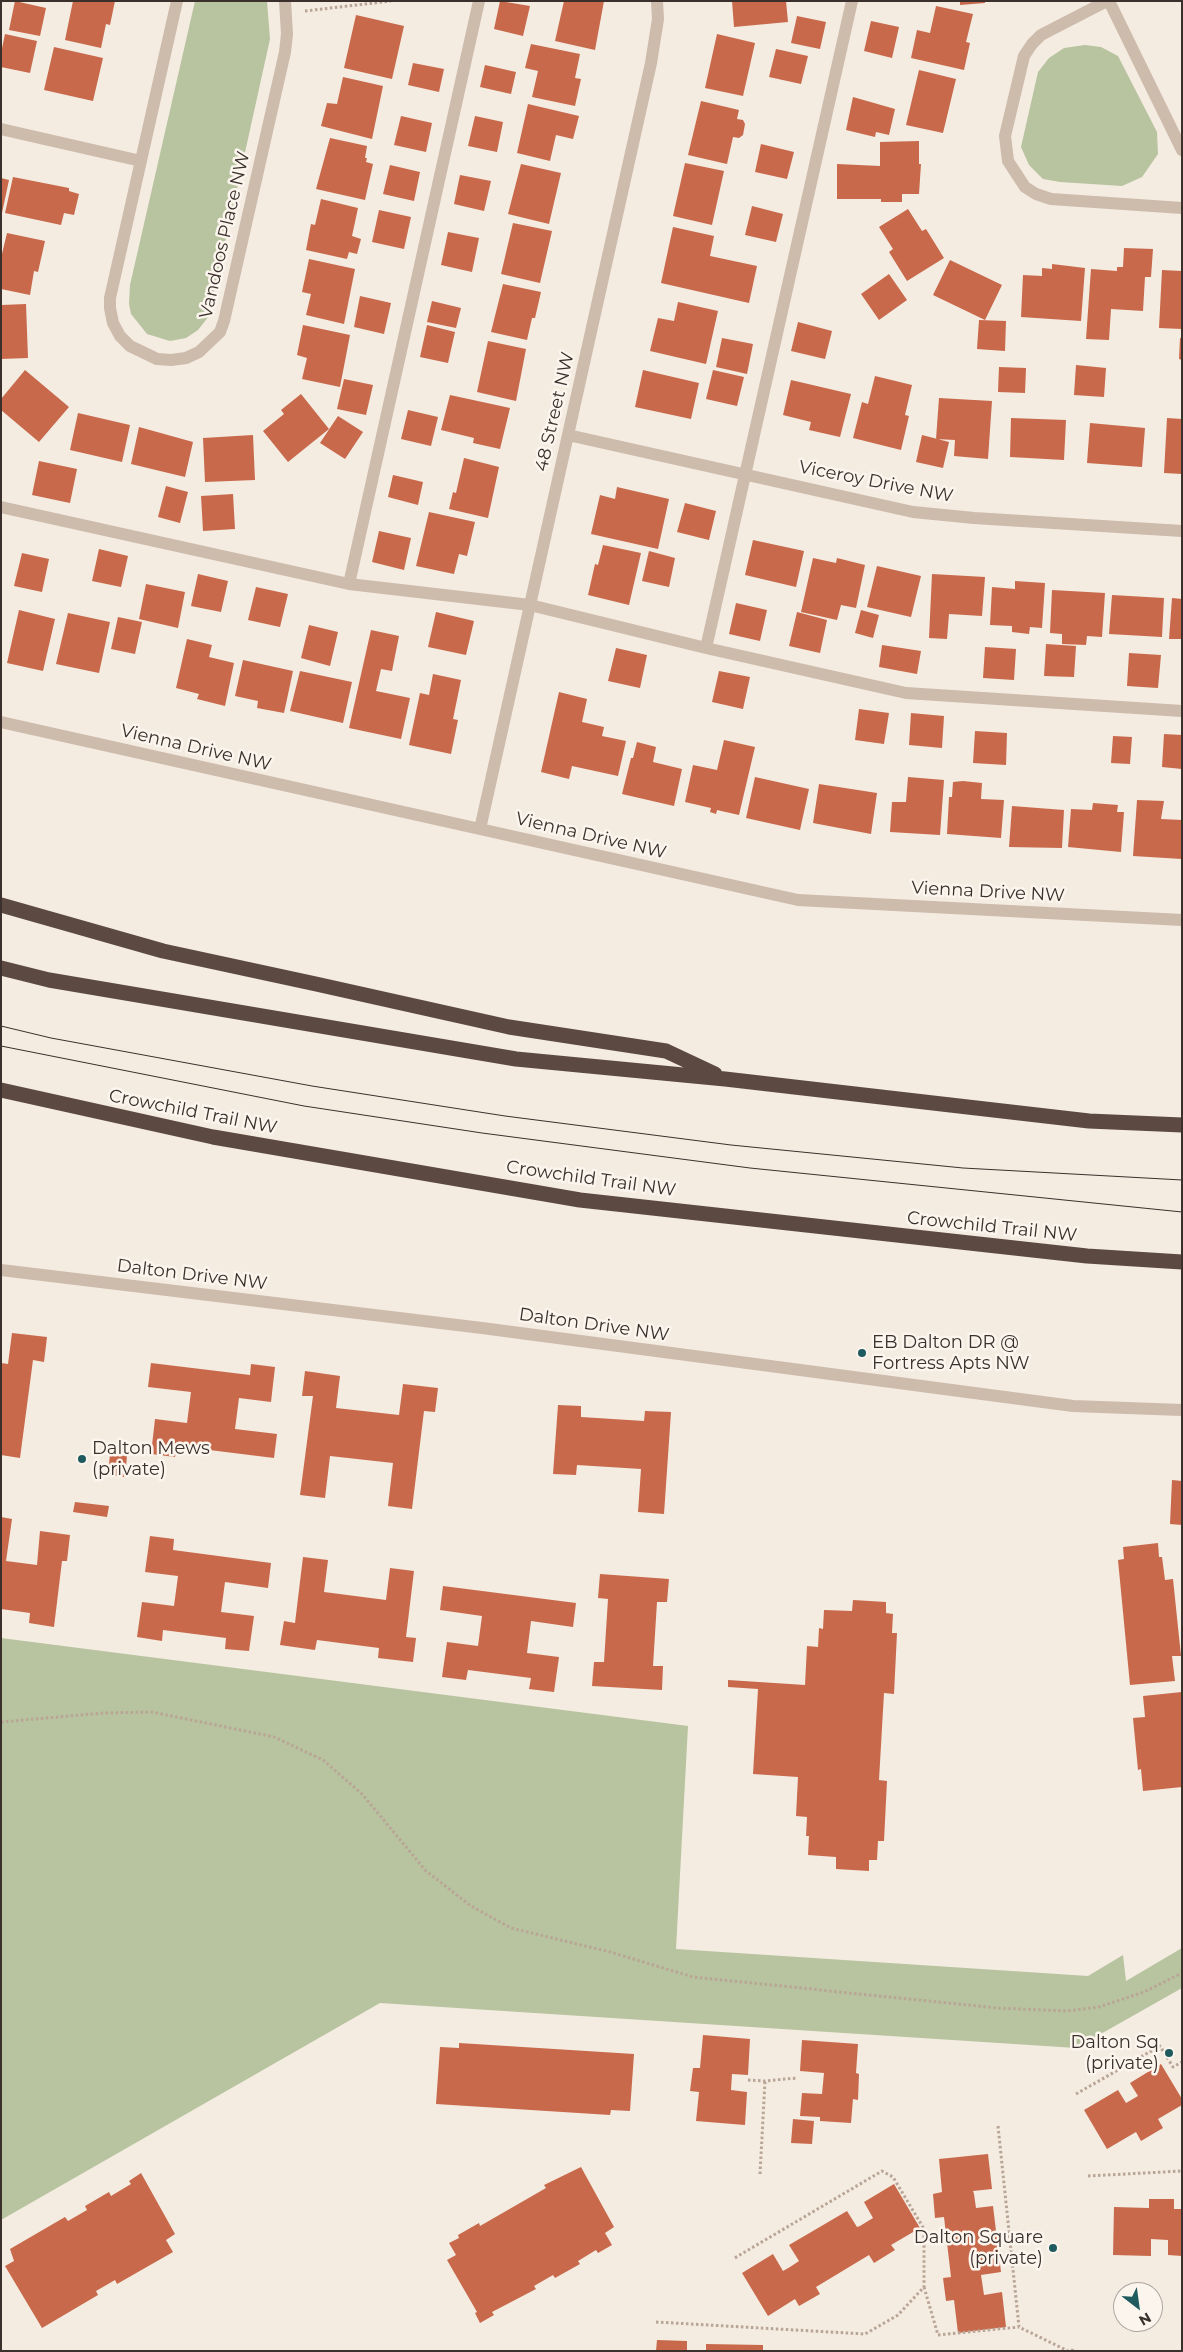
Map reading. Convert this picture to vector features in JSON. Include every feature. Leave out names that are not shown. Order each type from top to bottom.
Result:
[{"type":"highway","points":[[1,905],[163,951],[509,1026],[666,1051],[725,1079]]},
{"type":"highway","points":[[1,968],[49,980],[516,1059],[725,1079],[1089,1121],[1182,1125]]},
{"type":"highway","name":"Crowchild Trail NW","points":[[1,1090],[213,1137],[580,1200],[1086,1256],[1182,1262]]},
{"type":"street","name":"Vandoos Place NW","points":[[177,1],[113,284],[110,308],[120,336],[130,346],[157,359],[171,360],[186,358],[199,352],[211,343],[220,332],[224,321],[285,52],[286,7]]},
{"type":"street","points":[[349,584],[479,1]]},
{"type":"street","name":"48 Street NW","points":[[480,829],[651,63],[658,19],[657,1]]},
{"type":"street","points":[[706,648],[852,1]]},
{"type":"street","points":[[1182,150],[1108,1],[1041,35],[1024,56],[1005,136],[1008,161],[1025,187],[1036,194],[1051,199],[1182,208]]},
{"type":"street","points":[[1,129],[141,161]]},
{"type":"street","name":"Viceroy Drive NW","points":[[568,434],[913,512],[974,518],[1182,531]]},
{"type":"street","points":[[1,507],[349,584],[530,605],[706,648],[906,693],[1182,711]]},
{"type":"street","name":"Vienna Drive NW","points":[[1,722],[798,900],[1182,920]]},
{"type":"street","name":"Dalton Drive NW","points":[[1,1270],[482,1328],[1073,1406],[1182,1410]]},
{"type":"path","points":[[286,7],[391,1]]},
{"type":"path","points":[[1,1722],[103,1713],[152,1712],[274,1737],[323,1760],[362,1794],[426,1871],[471,1906],[512,1928],[610,1952],[693,1977],[997,2008],[1067,2010],[1099,2007],[1144,1992],[1182,1974]]},
{"type":"path","points":[[1076,2094],[1160,2046],[1173,2067],[1182,2062]]},
{"type":"path","points":[[748,2080],[765,2081],[797,2078]]},
{"type":"path","points":[[760,2174],[765,2081]]},
{"type":"path","points":[[998,2126],[1019,2328]]},
{"type":"path","points":[[733,2259],[882,2171],[893,2177],[924,2229],[924,2287],[938,2335],[1019,2328],[1068,2351]]},
{"type":"path","points":[[1088,2176],[1182,2171]]},
{"type":"path","points":[[656,2322],[865,2334],[898,2315],[924,2287]]},
{"type":"green space","points":[[195,1],[267,1],[270,39],[209,316],[198,330],[186,338],[170,341],[147,334],[131,314],[129,304],[130,285]]},
{"type":"green space","points":[[1085,45],[1101,47],[1118,56],[1157,132],[1158,154],[1142,177],[1122,186],[1043,179],[1029,165],[1021,147],[1038,72],[1049,58],[1064,48]]},
{"type":"green space","points":[[1,1638],[688,1726],[676,1949],[1088,1976],[1123,1955],[1126,1981],[1182,1948],[1182,1988],[1076,2048],[380,2003],[1,2220]]},
{"type":"building","points":[[15,1],[46,8],[40,36],[9,30]]},
{"type":"building","points":[[73,1],[115,1],[110,25],[106,24],[101,48],[65,40]]},
{"type":"building","points":[[500,1],[530,6],[523,36],[494,29]]},
{"type":"building","points":[[564,1],[604,1],[595,50],[555,41]]},
{"type":"building","points":[[732,1],[786,1],[788,22],[734,27]]},
{"type":"building","points":[[960,1],[985,1],[985,3],[960,5]]},
{"type":"building","points":[[936,6],[973,14],[966,42],[970,43],[964,70],[911,58],[917,30],[930,33]]},
{"type":"building","points":[[356,15],[404,26],[392,79],[344,68]]},
{"type":"building","points":[[797,16],[826,22],[820,49],[791,43]]},
{"type":"building","points":[[871,21],[899,27],[892,58],[864,51]]},
{"type":"building","points":[[5,34],[37,41],[30,73],[1,67],[1,53]]},
{"type":"building","points":[[717,34],[755,43],[743,96],[705,88]]},
{"type":"building","points":[[531,44],[580,54],[575,78],[581,79],[575,106],[532,97],[538,71],[525,68]]},
{"type":"building","points":[[54,47],[103,58],[93,101],[44,90]]},
{"type":"building","points":[[776,49],[808,56],[801,84],[769,77]]},
{"type":"building","points":[[413,63],[444,69],[439,92],[408,85]]},
{"type":"building","points":[[485,65],[516,72],[511,94],[480,87]]},
{"type":"building","points":[[919,70],[956,79],[943,133],[906,125]]},
{"type":"building","points":[[343,77],[383,86],[372,139],[321,126],[327,103],[337,104]]},
{"type":"building","points":[[853,97],[895,109],[889,135],[876,132],[875,137],[846,130]]},
{"type":"building","points":[[701,101],[739,110],[737,119],[743,120],[745,124],[743,135],[739,138],[733,137],[727,164],[688,155]]},
{"type":"building","points":[[528,104],[579,116],[573,139],[556,135],[550,161],[517,153]]},
{"type":"building","points":[[401,116],[432,123],[426,152],[394,145]]},
{"type":"building","points":[[475,116],[503,122],[497,152],[468,146]]},
{"type":"building","points":[[330,138],[367,146],[366,162],[373,164],[365,200],[316,189]]},
{"type":"building","points":[[919,141],[919,164],[921,164],[919,194],[902,194],[902,202],[881,202],[881,199],[837,199],[837,164],[880,166],[880,142]]},
{"type":"building","points":[[761,144],[794,152],[787,179],[755,172]]},
{"type":"building","points":[[685,163],[724,171],[712,225],[673,216]]},
{"type":"building","points":[[521,164],[561,173],[549,224],[508,214]]},
{"type":"building","points":[[390,165],[420,172],[414,201],[383,194]]},
{"type":"building","points":[[460,175],[491,181],[484,211],[454,204]]},
{"type":"building","points":[[13,177],[69,188],[69,191],[79,194],[74,215],[64,213],[61,225],[5,213]]},
{"type":"building","points":[[1,178],[9,180],[2,213],[1,213]]},
{"type":"building","points":[[321,199],[358,208],[352,236],[361,239],[357,254],[349,252],[347,259],[306,250],[311,224],[315,225]]},
{"type":"building","points":[[752,206],[783,214],[776,242],[745,235]]},
{"type":"building","points":[[908,209],[922,231],[926,229],[944,258],[907,281],[889,252],[893,249],[879,227]]},
{"type":"building","points":[[379,210],[411,217],[404,249],[372,242]]},
{"type":"building","points":[[513,223],[552,231],[540,283],[501,274]]},
{"type":"building","points":[[673,227],[714,236],[710,256],[757,266],[749,303],[661,283]]},
{"type":"building","points":[[448,232],[479,238],[472,272],[441,265]]},
{"type":"building","points":[[7,233],[45,241],[38,272],[34,271],[30,295],[1,289],[1,258]]},
{"type":"building","points":[[1124,248],[1153,249],[1151,277],[1145,277],[1143,311],[1111,309],[1109,340],[1086,339],[1091,269],[1117,271],[1117,267],[1123,267]]},
{"type":"building","points":[[309,259],[355,269],[344,324],[306,315],[311,294],[302,292]]},
{"type":"building","points":[[950,260],[1002,285],[985,320],[933,295]]},
{"type":"building","points":[[1052,264],[1085,268],[1081,321],[1021,317],[1023,275],[1042,276],[1042,268],[1052,269]]},
{"type":"building","points":[[1162,270],[1182,271],[1182,329],[1159,328]]},
{"type":"building","points":[[889,274],[907,300],[879,320],[861,294]]},
{"type":"building","points":[[503,284],[541,292],[535,318],[532,318],[527,340],[491,332]]},
{"type":"building","points":[[360,296],[391,303],[384,334],[354,327]]},
{"type":"building","points":[[432,301],[461,308],[456,328],[427,322]]},
{"type":"building","points":[[678,302],[718,311],[706,364],[650,351],[658,318],[674,321]]},
{"type":"building","points":[[26,304],[28,358],[1,359],[1,305]]},
{"type":"building","points":[[979,320],[1006,321],[1005,351],[977,349]]},
{"type":"building","points":[[798,322],[832,331],[825,359],[791,351]]},
{"type":"building","points":[[303,325],[350,335],[340,387],[302,379],[307,358],[297,355]]},
{"type":"building","points":[[427,325],[455,332],[448,363],[420,357]]},
{"type":"building","points":[[722,338],[753,344],[747,374],[716,367]]},
{"type":"building","points":[[1180,338],[1182,338],[1182,360],[1179,359]]},
{"type":"building","points":[[488,341],[526,349],[516,401],[477,392]]},
{"type":"building","points":[[1076,365],[1106,368],[1104,397],[1074,395]]},
{"type":"building","points":[[999,367],[1026,368],[1025,393],[998,392]]},
{"type":"building","points":[[25,370],[69,407],[39,442],[1,410],[1,399]]},
{"type":"building","points":[[643,370],[699,383],[691,419],[635,407]]},
{"type":"building","points":[[713,370],[744,377],[737,406],[706,399]]},
{"type":"building","points":[[875,376],[912,385],[905,415],[909,416],[901,450],[853,438],[862,402],[868,404]]},
{"type":"building","points":[[344,379],[373,385],[366,415],[337,409]]},
{"type":"building","points":[[791,380],[851,394],[840,437],[809,430],[811,422],[783,415]]},
{"type":"building","points":[[301,394],[329,429],[288,462],[263,431],[284,414],[281,410]]},
{"type":"building","points":[[450,395],[510,408],[500,449],[473,443],[474,438],[441,430]]},
{"type":"building","points":[[939,398],[992,401],[988,459],[954,456],[955,440],[936,439]]},
{"type":"building","points":[[408,410],[438,417],[431,446],[401,439]]},
{"type":"building","points":[[78,413],[130,425],[122,462],[70,450]]},
{"type":"building","points":[[338,416],[363,432],[345,459],[320,443]]},
{"type":"building","points":[[1011,418],[1066,420],[1064,460],[1010,457]]},
{"type":"building","points":[[1167,418],[1182,419],[1182,474],[1164,473]]},
{"type":"building","points":[[1090,423],[1145,428],[1142,467],[1087,463]]},
{"type":"building","points":[[139,427],[193,442],[185,477],[131,464]]},
{"type":"building","points":[[253,435],[255,480],[205,482],[203,438]]},
{"type":"building","points":[[922,435],[949,442],[943,468],[916,462]]},
{"type":"building","points":[[464,458],[499,467],[488,518],[449,509],[453,492],[456,493]]},
{"type":"building","points":[[39,461],[77,469],[70,503],[32,495]]},
{"type":"building","points":[[393,475],[423,482],[418,505],[388,497]]},
{"type":"building","points":[[166,486],[188,492],[180,523],[158,517]]},
{"type":"building","points":[[617,487],[669,499],[658,549],[591,534],[600,495],[615,499]]},
{"type":"building","points":[[233,494],[235,529],[203,531],[201,496]]},
{"type":"building","points":[[685,503],[716,511],[709,540],[677,532]]},
{"type":"building","points":[[429,512],[475,522],[467,556],[459,554],[454,574],[416,566]]},
{"type":"building","points":[[379,531],[411,538],[404,570],[372,562]]},
{"type":"building","points":[[753,540],[804,551],[796,587],[745,575]]},
{"type":"building","points":[[603,545],[641,553],[629,605],[588,595],[595,564],[598,565]]},
{"type":"building","points":[[99,549],[128,556],[121,587],[92,581]]},
{"type":"building","points":[[649,551],[675,558],[669,587],[642,581]]},
{"type":"building","points":[[22,553],[49,559],[42,592],[14,586]]},
{"type":"building","points":[[813,558],[836,563],[837,558],[865,565],[856,608],[841,605],[837,620],[801,612]]},
{"type":"building","points":[[877,566],[921,576],[911,617],[867,607]]},
{"type":"building","points":[[198,574],[228,581],[221,612],[191,606]]},
{"type":"building","points":[[932,574],[985,577],[982,616],[949,614],[947,639],[929,638]]},
{"type":"building","points":[[1015,581],[1045,583],[1042,628],[1030,627],[1029,634],[1012,632],[1012,626],[990,625],[992,587],[1015,589]]},
{"type":"building","points":[[146,584],[185,592],[178,628],[139,619]]},
{"type":"building","points":[[256,587],[288,594],[280,627],[248,620]]},
{"type":"building","points":[[1052,590],[1105,593],[1102,637],[1087,636],[1086,645],[1062,644],[1062,634],[1050,633]]},
{"type":"building","points":[[1112,595],[1164,598],[1162,637],[1109,634]]},
{"type":"building","points":[[1172,598],[1182,599],[1182,639],[1169,639]]},
{"type":"building","points":[[736,603],[767,610],[760,641],[729,634]]},
{"type":"building","points":[[19,610],[55,619],[43,671],[7,663]]},
{"type":"building","points":[[861,610],[879,615],[873,638],[855,633]]},
{"type":"building","points":[[436,612],[474,621],[466,655],[428,647]]},
{"type":"building","points":[[797,612],[827,620],[820,653],[789,646]]},
{"type":"building","points":[[68,613],[110,622],[99,673],[56,664]]},
{"type":"building","points":[[118,617],[142,622],[135,654],[111,649]]},
{"type":"building","points":[[309,625],[338,632],[330,666],[301,658]]},
{"type":"building","points":[[371,630],[399,636],[392,671],[381,669],[376,691],[410,698],[401,739],[349,728]]},
{"type":"building","points":[[187,639],[212,645],[209,657],[234,663],[225,706],[197,699],[199,694],[176,688]]},
{"type":"building","points":[[1046,644],[1076,646],[1074,677],[1044,676]]},
{"type":"building","points":[[882,645],[921,651],[917,674],[879,667]]},
{"type":"building","points":[[985,647],[1016,649],[1014,680],[983,678]]},
{"type":"building","points":[[616,648],[647,655],[640,688],[608,681]]},
{"type":"building","points":[[1129,653],[1161,655],[1158,688],[1127,686]]},
{"type":"building","points":[[243,660],[293,671],[284,713],[257,708],[258,701],[235,696]]},
{"type":"building","points":[[300,671],[352,682],[343,723],[290,711]]},
{"type":"building","points":[[719,671],[750,677],[743,709],[712,702]]},
{"type":"building","points":[[433,674],[461,680],[453,719],[458,720],[451,754],[409,745],[420,693],[429,695]]},
{"type":"building","points":[[559,692],[587,699],[582,722],[604,727],[602,736],[626,741],[618,776],[572,766],[569,779],[541,772]]},
{"type":"building","points":[[859,709],[889,713],[884,744],[855,740]]},
{"type":"building","points":[[911,713],[944,716],[942,748],[909,745]]},
{"type":"building","points":[[975,731],[1007,733],[1006,765],[973,763]]},
{"type":"building","points":[[1164,734],[1182,735],[1182,769],[1162,767]]},
{"type":"building","points":[[1113,736],[1132,737],[1130,764],[1111,763]]},
{"type":"building","points":[[724,740],[755,747],[739,815],[717,810],[716,814],[710,812],[711,808],[685,802],[693,765],[717,770]]},
{"type":"building","points":[[637,742],[656,747],[653,762],[682,769],[674,806],[622,794]]},
{"type":"building","points":[[755,777],[809,789],[800,830],[746,818]]},
{"type":"building","points":[[908,777],[944,780],[940,835],[890,832],[892,802],[906,802]]},
{"type":"building","points":[[953,782],[982,783],[981,799],[1004,800],[1001,838],[947,834],[949,797],[952,797]]},
{"type":"building","points":[[819,784],[877,793],[871,834],[813,823]]},
{"type":"building","points":[[1137,800],[1164,801],[1161,819],[1182,820],[1182,859],[1133,856]]},
{"type":"building","points":[[1093,803],[1118,805],[1117,812],[1124,812],[1121,852],[1068,847],[1071,809],[1092,810]]},
{"type":"building","points":[[1012,806],[1064,810],[1062,848],[1009,847]]},
{"type":"building","points":[[12,1333],[47,1337],[44,1362],[33,1360],[20,1458],[1,1455],[1,1363],[8,1364]]},
{"type":"building","points":[[151,1363],[250,1375],[251,1364],[275,1367],[271,1402],[239,1398],[235,1429],[277,1434],[274,1458],[177,1446],[175,1457],[151,1454],[155,1419],[187,1423],[191,1392],[148,1387]]},
{"type":"building","points":[[305,1371],[340,1376],[336,1408],[399,1415],[403,1384],[438,1388],[435,1412],[424,1411],[412,1509],[388,1506],[393,1463],[330,1456],[325,1498],[300,1495],[313,1396],[302,1396]]},
{"type":"building","points":[[558,1405],[581,1406],[581,1417],[644,1421],[645,1411],[671,1412],[664,1514],[638,1512],[641,1469],[577,1465],[576,1475],[553,1474]]},
{"type":"building","points":[[110,1454],[127,1456],[125,1477],[108,1475]]},
{"type":"building","points":[[1172,1480],[1182,1481],[1182,1525],[1170,1524]]},
{"type":"building","points":[[75,1502],[109,1506],[107,1517],[73,1512]]},
{"type":"building","points":[[1,1517],[12,1519],[6,1561],[37,1565],[40,1531],[70,1535],[67,1561],[62,1561],[54,1627],[29,1623],[30,1613],[1,1609]]},
{"type":"building","points":[[150,1536],[174,1539],[173,1550],[271,1563],[268,1588],[225,1582],[221,1612],[254,1616],[249,1651],[225,1649],[226,1638],[163,1630],[162,1641],[137,1637],[142,1602],[174,1606],[178,1576],[145,1572]]},
{"type":"building","points":[[1158,1543],[1159,1557],[1162,1557],[1165,1580],[1173,1579],[1181,1656],[1172,1656],[1175,1681],[1130,1685],[1118,1560],[1124,1559],[1123,1547]]},
{"type":"building","points":[[303,1557],[328,1560],[324,1592],[386,1600],[390,1568],[414,1571],[406,1637],[416,1638],[413,1662],[378,1658],[379,1648],[317,1640],[315,1650],[280,1645],[284,1621],[295,1623]]},
{"type":"building","points":[[600,1574],[669,1579],[667,1602],[657,1602],[653,1666],[663,1666],[662,1690],[592,1686],[594,1662],[604,1662],[608,1599],[598,1598]]},
{"type":"building","points":[[443,1586],[576,1603],[573,1627],[531,1621],[527,1653],[559,1657],[554,1692],[529,1689],[531,1678],[468,1670],[466,1680],[442,1677],[447,1642],[478,1646],[482,1616],[440,1610]]},
{"type":"building","points":[[853,1600],[886,1602],[886,1613],[893,1614],[892,1633],[897,1633],[894,1694],[884,1693],[879,1780],[887,1781],[884,1841],[878,1841],[877,1860],[869,1860],[869,1871],[836,1869],[836,1857],[808,1855],[807,1817],[796,1816],[798,1777],[753,1774],[758,1689],[728,1687],[728,1680],[805,1685],[807,1646],[818,1647],[819,1628],[823,1629],[824,1610],[852,1611]]},
{"type":"building","points":[[1182,1692],[1182,1787],[1143,1791],[1141,1769],[1138,1770],[1133,1718],[1145,1717],[1143,1696]]},
{"type":"building","points":[[703,2035],[750,2039],[748,2075],[732,2074],[731,2090],[747,2092],[745,2125],[696,2121],[699,2092],[690,2091],[693,2068],[700,2068]]},
{"type":"building","points":[[802,2040],[858,2044],[856,2073],[859,2074],[858,2100],[853,2099],[851,2123],[820,2121],[820,2117],[800,2116],[802,2093],[822,2094],[824,2073],[800,2071]]},
{"type":"building","points":[[459,2043],[634,2054],[630,2111],[611,2110],[610,2115],[436,2104],[440,2047],[459,2048]]},
{"type":"building","points":[[1161,2064],[1182,2099],[1182,2105],[1158,2119],[1163,2128],[1141,2141],[1136,2132],[1107,2149],[1084,2110],[1118,2090],[1126,2103],[1138,2096],[1130,2083]]},
{"type":"building","points":[[793,2119],[814,2121],[812,2144],[791,2143]]},
{"type":"building","points":[[988,2154],[992,2189],[973,2191],[976,2208],[993,2206],[1001,2272],[981,2275],[984,2295],[1002,2292],[1006,2327],[958,2333],[954,2300],[946,2301],[943,2278],[951,2277],[944,2217],[935,2218],[933,2194],[942,2192],[939,2159]]},
{"type":"building","points":[[581,2167],[614,2227],[605,2233],[612,2245],[598,2253],[596,2250],[578,2261],[580,2264],[555,2278],[553,2275],[534,2286],[536,2289],[492,2312],[494,2315],[480,2323],[475,2313],[477,2312],[447,2260],[456,2255],[449,2243],[459,2238],[458,2235],[479,2223],[480,2226],[546,2188],[544,2185]]},
{"type":"building","points":[[141,2173],[175,2234],[166,2240],[173,2252],[117,2284],[115,2280],[96,2291],[98,2295],[42,2328],[5,2266],[14,2261],[10,2249],[65,2217],[68,2221],[87,2210],[85,2206],[109,2192],[111,2196],[131,2184],[129,2181]]},
{"type":"building","points":[[894,2184],[920,2228],[891,2245],[895,2250],[874,2263],[869,2255],[816,2287],[820,2294],[799,2306],[795,2299],[768,2316],[742,2273],[773,2254],[783,2271],[790,2267],[799,2261],[789,2245],[847,2211],[857,2227],[860,2226],[873,2218],[864,2202]]},
{"type":"building","points":[[1149,2199],[1174,2199],[1174,2209],[1182,2209],[1182,2256],[1168,2255],[1168,2240],[1151,2239],[1151,2256],[1113,2255],[1114,2207],[1149,2208]]},
{"type":"building","points":[[657,2340],[687,2341],[687,2351],[656,2351]]},
{"type":"building","points":[[706,2344],[763,2345],[763,2351],[706,2351]]},
{"type":"tram line","points":[[1,1026],[51,1038],[312,1086],[505,1116],[731,1145],[963,1168],[1182,1180]]},
{"type":"tram line","points":[[1,1046],[304,1106],[482,1133],[750,1168],[1182,1212]]},
{"type":"place","name":"EB Dalton DR @ Fortress Apts NW","points":[[862,1353]]},
{"type":"place","name":"Dalton Mews (private)","points":[[82,1459]]},
{"type":"place","name":"Dalton Sq (private)","points":[[1169,2053]]},
{"type":"place","name":"Dalton Square (private)","points":[[1053,2248]]}]
